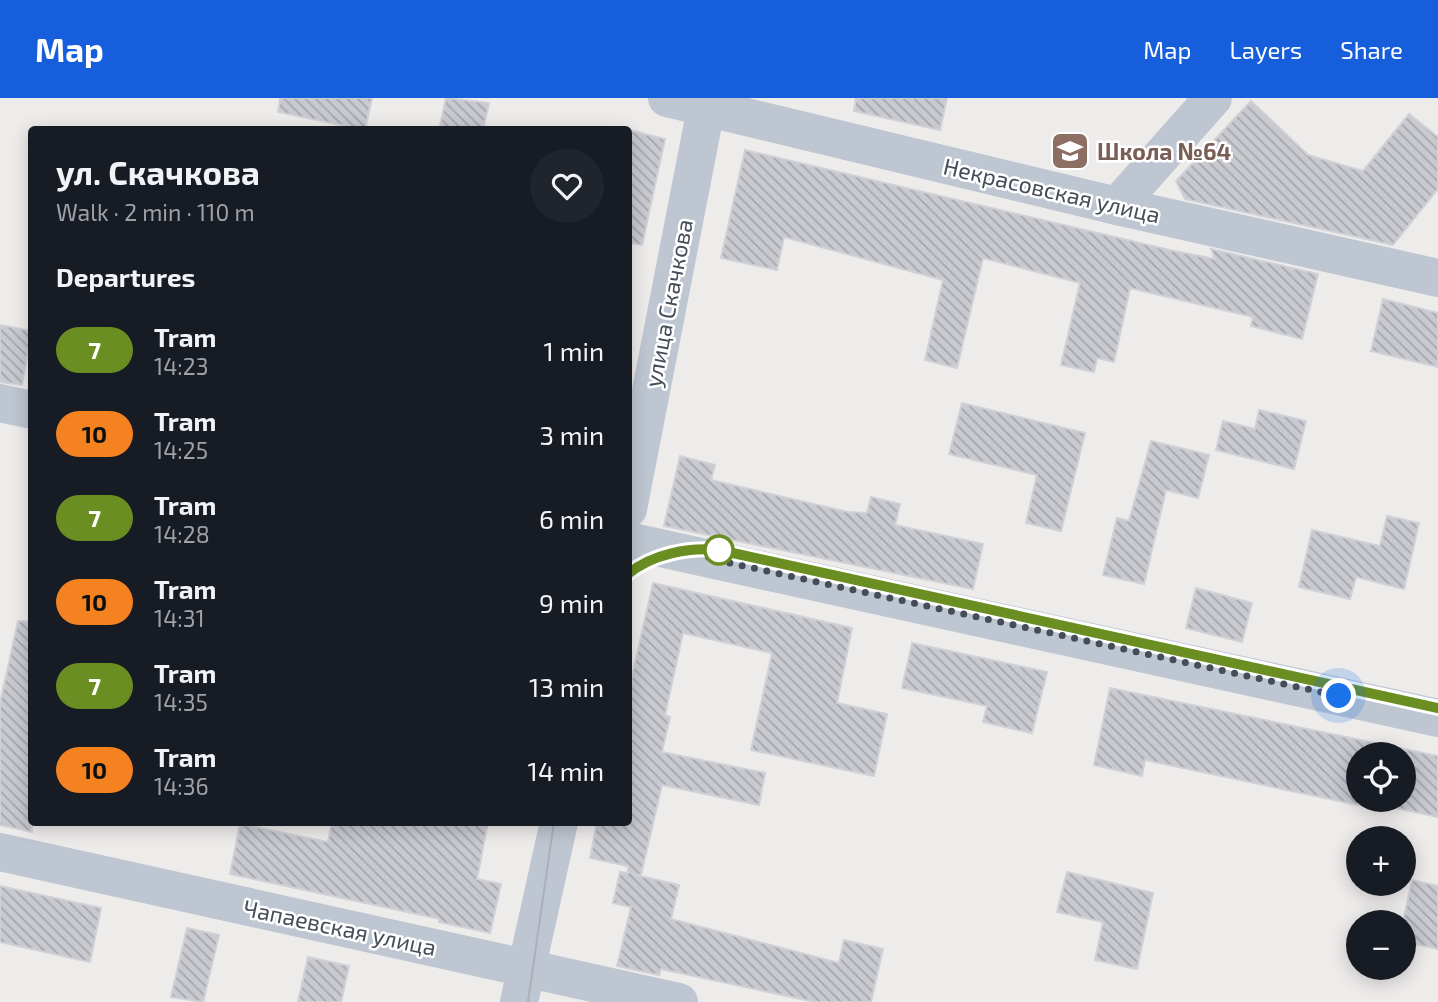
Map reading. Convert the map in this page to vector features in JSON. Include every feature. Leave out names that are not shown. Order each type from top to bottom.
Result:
[{"type":"street","name":"Некрасовская улица","points":[[667,98],[764,108],[1117,206],[1438,278]]},
{"type":"street","points":[[1117,206],[1213,98]]},
{"type":"street","name":"улица Скачкова","points":[[632,488],[707,102]]},
{"type":"street","points":[[0,403],[28,409]]},
{"type":"street","points":[[632,542],[1438,718]]},
{"type":"street","points":[[523,985],[558,826]]},
{"type":"street","name":"Чапаевская улица","points":[[0,852],[523,985],[679,1002]]},
{"type":"building","points":[[280,98],[372,98],[366,126],[346,126],[278,112]]},
{"type":"building","points":[[446,98],[489,103],[484,126],[440,126]]},
{"type":"building","points":[[856,98],[947,98],[940,130],[854,111]]},
{"type":"building","points":[[1251,101],[1308,155],[1363,171],[1409,114],[1438,137],[1438,189],[1393,245],[1185,199],[1176,181]]},
{"type":"building","points":[[632,131],[665,139],[642,245],[632,244]]},
{"type":"building","points":[[745,150],[1174,251],[1215,259],[1211,249],[1318,274],[1302,339],[1251,326],[1253,317],[1130,288],[1114,362],[1097,358],[1094,372],[1061,365],[1080,283],[983,258],[957,368],[925,360],[943,280],[784,237],[777,270],[721,258]]},
{"type":"building","points":[[1383,299],[1438,313],[1438,367],[1371,351]]},
{"type":"building","points":[[0,325],[28,330],[28,353],[22,385],[0,382]]},
{"type":"building","points":[[962,403],[1085,433],[1061,531],[1026,523],[1037,475],[949,454]]},
{"type":"building","points":[[1259,410],[1306,421],[1294,469],[1216,450],[1223,421],[1255,429]]},
{"type":"building","points":[[1151,441],[1209,455],[1198,498],[1166,490],[1144,584],[1103,575],[1117,518],[1129,521]]},
{"type":"building","points":[[680,456],[715,465],[711,480],[848,512],[867,513],[871,497],[900,504],[895,525],[983,544],[973,589],[664,526]]},
{"type":"building","points":[[1387,516],[1419,523],[1404,589],[1356,577],[1350,599],[1299,587],[1312,530],[1380,546]]},
{"type":"building","points":[[653,583],[852,628],[837,703],[887,714],[874,776],[751,750],[772,653],[683,633],[665,715],[670,717],[662,752],[765,773],[759,805],[662,785],[641,875],[632,874],[679,885],[671,919],[839,963],[844,940],[883,949],[871,1002],[815,1002],[661,969],[659,975],[617,966],[631,907],[613,903],[620,872],[628,873],[628,866],[590,858],[596,826],[632,826],[632,676]]},
{"type":"building","points":[[1196,588],[1252,603],[1242,642],[1186,628]]},
{"type":"building","points":[[18,621],[28,622],[28,826],[32,826],[32,832],[0,825],[0,703]]},
{"type":"building","points":[[912,643],[1047,672],[1032,733],[983,722],[987,706],[902,688]]},
{"type":"building","points":[[1110,688],[1370,742],[1346,742],[1346,802],[1145,760],[1142,776],[1094,765]]},
{"type":"building","points":[[1416,751],[1438,756],[1438,817],[1414,812]]},
{"type":"building","points":[[240,826],[328,842],[331,826],[487,826],[477,879],[501,884],[490,933],[439,922],[440,919],[230,874]]},
{"type":"building","points":[[1067,872],[1153,893],[1137,969],[1095,960],[1103,922],[1057,912]]},
{"type":"building","points":[[1416,881],[1438,886],[1438,949],[1416,944],[1416,910],[1406,910],[1409,896],[1416,896]]},
{"type":"building","points":[[0,886],[101,908],[90,962],[0,942]]},
{"type":"building","points":[[187,928],[219,935],[203,1002],[171,997]]},
{"type":"building","points":[[308,957],[349,966],[341,1002],[298,1002]]},
{"type":"tram line","points":[[632,571],[648,561],[671,553],[719,550],[1438,708]]},
{"type":"tram line","name":"7","points":[[632,571],[656,558],[680,552],[719,550],[1438,708]]},
{"type":"tram line","points":[[528,1002],[553,826]]},
{"type":"place","name":"Школа №64","points":[[1070,151]]},
{"type":"route","points":[[719,550],[707,558],[1339,696]]}]
